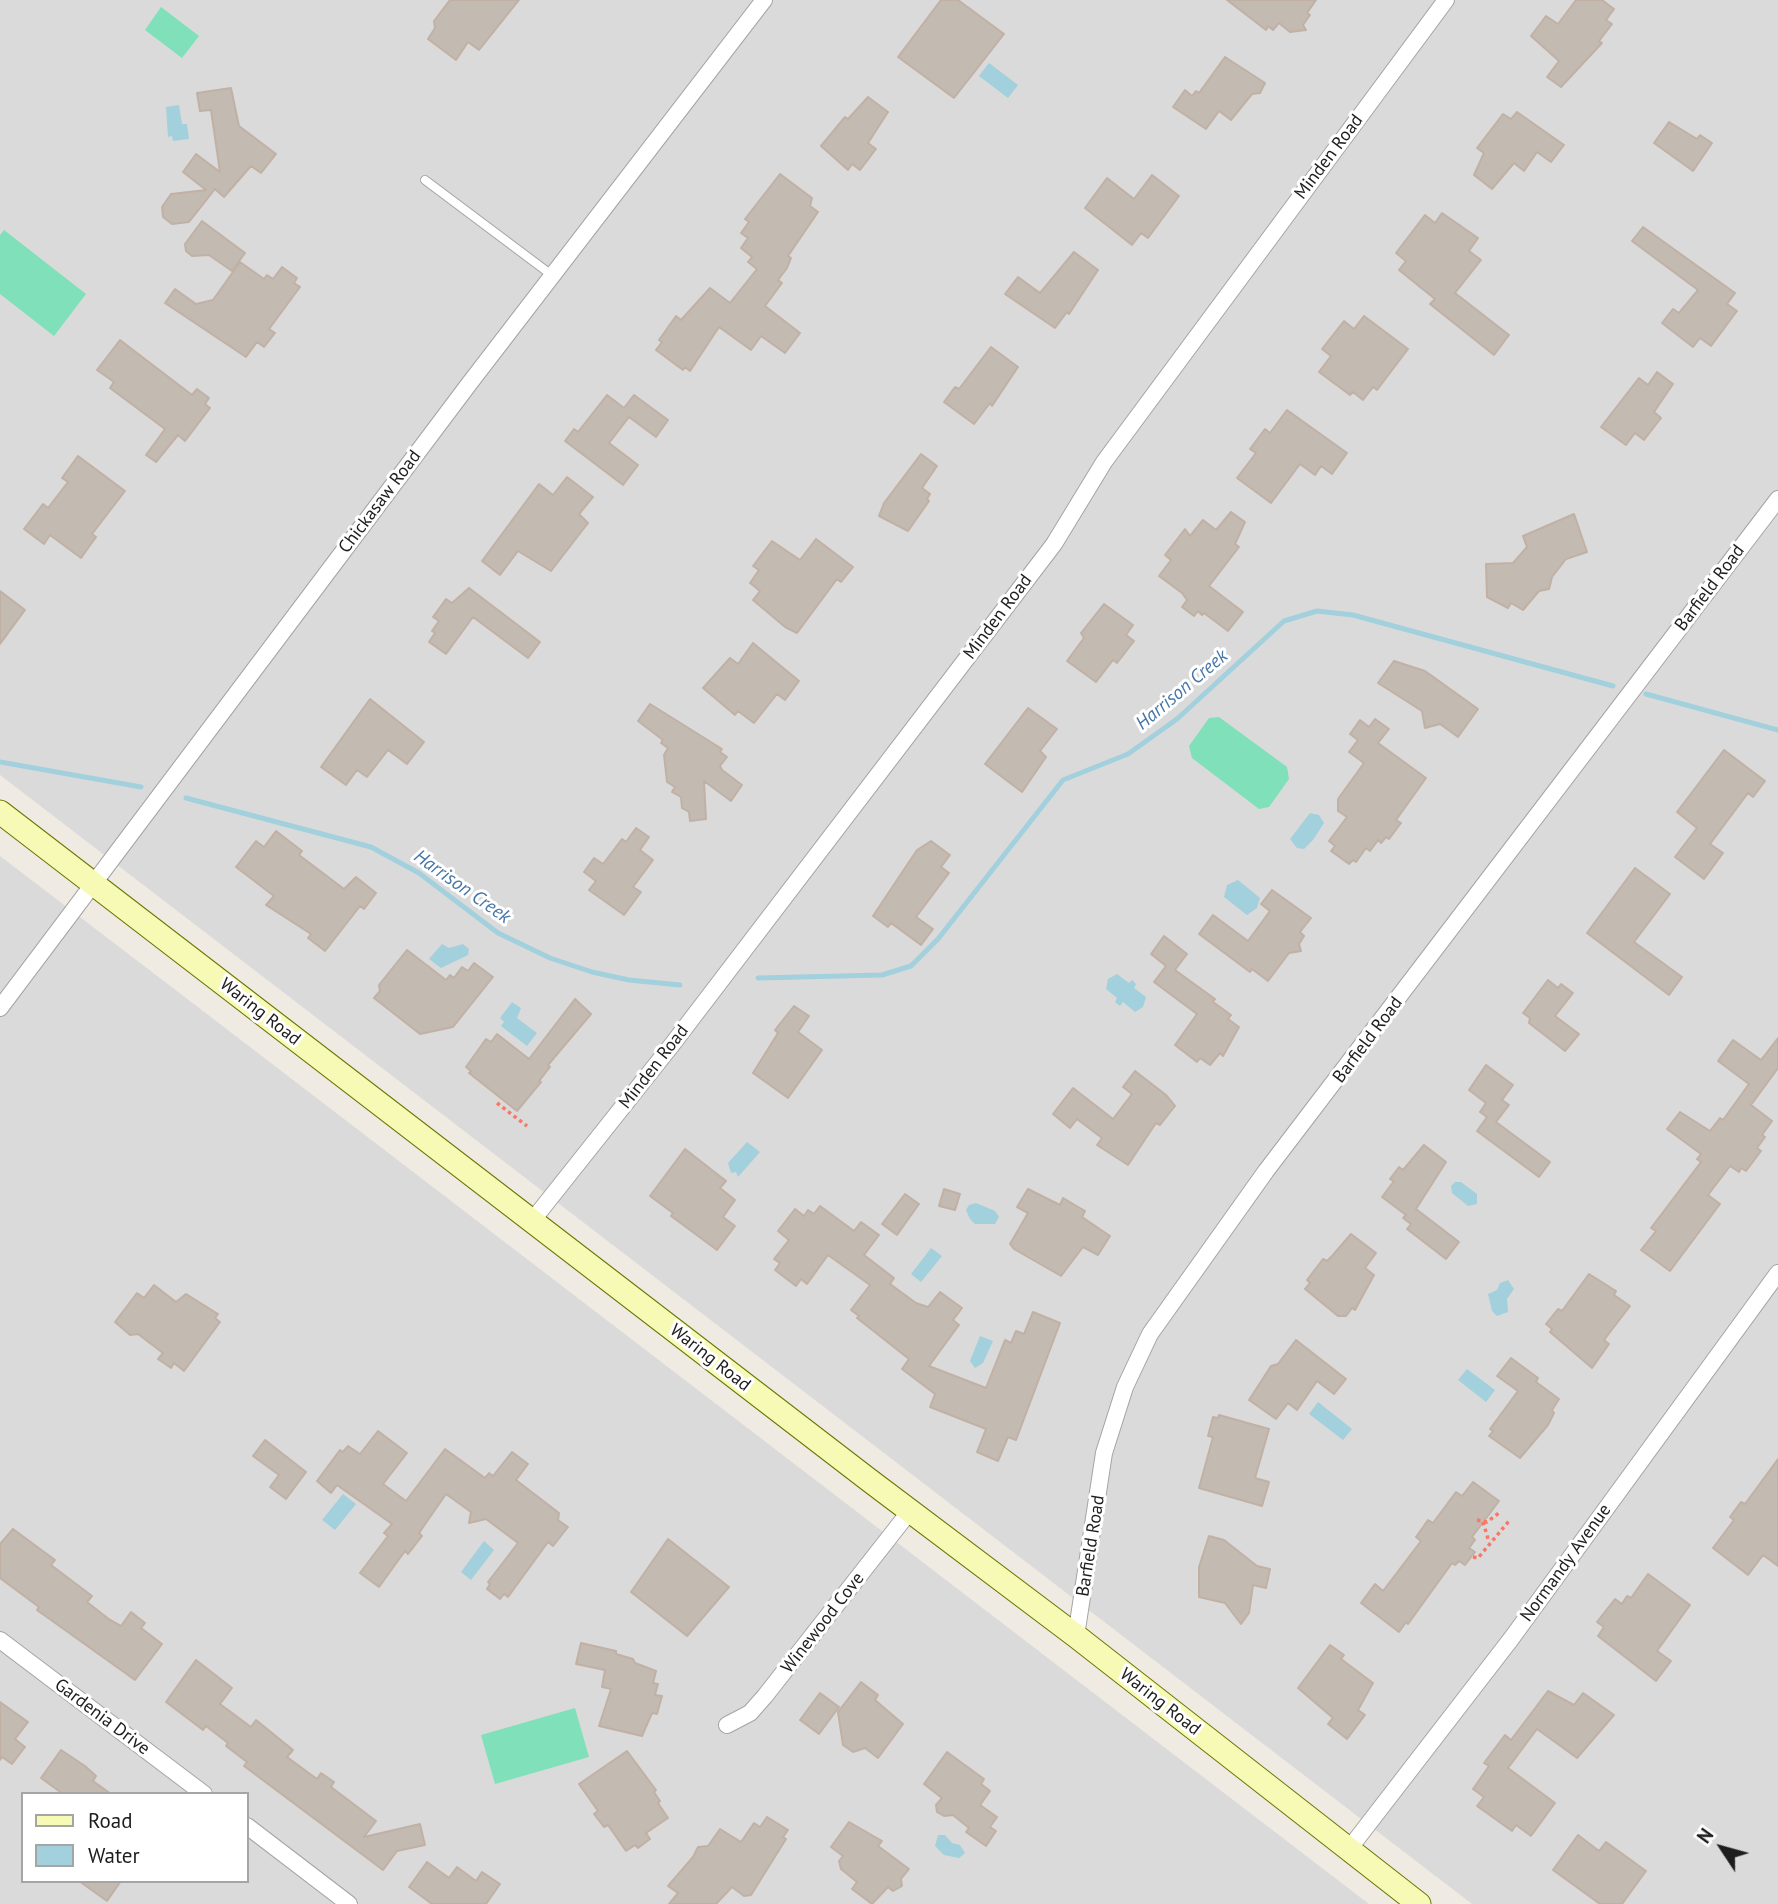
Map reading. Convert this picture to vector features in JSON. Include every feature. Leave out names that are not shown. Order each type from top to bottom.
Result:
[{"type":"main road","name":"Waring Road","points":[[0,811],[1076,1636],[1419,1904]]},
{"type":"street","name":"Chickasaw Road","points":[[0,1007],[764,0]]},
{"type":"street","name":"Minden Road","points":[[533,1221],[671,1046],[1054,544],[1104,462],[1446,0]]},
{"type":"street","name":"Barfield Road","points":[[1076,1636],[1104,1453],[1125,1387],[1150,1334],[1266,1171],[1778,499]]},
{"type":"street","name":"Normandy Avenue","points":[[1349,1849],[1511,1639],[1778,1273]]},
{"type":"street","name":"Winewood Cove","points":[[727,1725],[750,1713],[765,1696],[910,1511]]},
{"type":"street","name":"Gardenia Drive","points":[[0,1640],[201,1792]]},
{"type":"street","points":[[248,1827],[345,1903]]},
{"type":"lane","points":[[425,180],[552,276]]},
{"type":"path","points":[[497,1103],[527,1126]]},
{"type":"path","points":[[1477,1520],[1483,1522],[1499,1513]]},
{"type":"path","points":[[1473,1557],[1478,1558],[1509,1521]]},
{"type":"path","points":[[1483,1522],[1488,1544]]},
{"type":"shaded area","points":[[0,0],[1778,0],[1778,1904],[1472,1904],[0,775]]},
{"type":"shaded area","points":[[0,856],[1369,1904],[0,1904]]},
{"type":"green space","points":[[161,7],[199,36],[182,58],[145,30]]},
{"type":"green space","points":[[4,230],[86,294],[54,336],[0,294],[0,235]]},
{"type":"green space","points":[[1219,717],[1287,767],[1289,779],[1269,807],[1259,809],[1192,758],[1189,746],[1209,718]]},
{"type":"green space","points":[[575,1708],[589,1757],[495,1784],[481,1735]]},
{"type":"water","points":[[989,63],[1018,85],[1008,98],[979,76]]},
{"type":"water","points":[[179,105],[182,124],[187,124],[189,139],[173,141],[172,136],[168,137],[166,107]]},
{"type":"water","points":[[1310,813],[1319,815],[1324,823],[1304,849],[1297,848],[1290,839]]},
{"type":"water","points":[[1238,880],[1260,898],[1257,908],[1247,915],[1224,897],[1227,885]]},
{"type":"water","points":[[442,944],[449,948],[463,944],[469,949],[468,955],[441,968],[429,959]]},
{"type":"water","points":[[1117,974],[1129,983],[1132,980],[1136,984],[1134,988],[1146,997],[1143,1007],[1135,1012],[1123,1002],[1120,1006],[1115,1002],[1117,998],[1106,989],[1108,979]]},
{"type":"water","points":[[512,1002],[521,1008],[517,1018],[537,1033],[527,1046],[501,1026],[504,1022],[500,1018]]},
{"type":"water","points":[[747,1142],[760,1152],[738,1177],[736,1172],[731,1173],[728,1163]]},
{"type":"water","points":[[1455,1182],[1461,1182],[1477,1194],[1477,1204],[1468,1206],[1452,1193],[1451,1186]]},
{"type":"water","points":[[976,1203],[995,1211],[999,1217],[995,1224],[975,1224],[970,1219],[966,1210],[969,1205]]},
{"type":"water","points":[[931,1248],[942,1256],[921,1282],[911,1274]]},
{"type":"water","points":[[1508,1280],[1514,1289],[1507,1299],[1508,1312],[1497,1316],[1492,1311],[1488,1294],[1497,1290],[1500,1283]]},
{"type":"water","points":[[980,1336],[993,1341],[983,1363],[975,1368],[970,1361]]},
{"type":"water","points":[[1467,1369],[1495,1390],[1486,1402],[1458,1380]]},
{"type":"water","points":[[1318,1402],[1352,1429],[1343,1440],[1309,1414]]},
{"type":"water","points":[[343,1494],[356,1504],[335,1530],[322,1520]]},
{"type":"water","points":[[484,1541],[494,1550],[471,1580],[461,1572]]},
{"type":"water","points":[[938,1835],[945,1835],[952,1843],[960,1845],[965,1853],[959,1858],[944,1855],[935,1846]]},
{"type":"building","points":[[450,0],[519,0],[479,50],[468,42],[456,60],[428,39],[435,28],[434,21]]},
{"type":"building","points":[[941,0],[958,0],[1004,34],[954,98],[898,57]]},
{"type":"building","points":[[1227,0],[1316,0],[1303,25],[1306,30],[1290,32],[1279,23],[1273,30],[1268,26],[1266,30]]},
{"type":"building","points":[[1576,0],[1602,0],[1614,9],[1606,20],[1612,24],[1599,41],[1602,43],[1561,87],[1547,77],[1559,61],[1531,36],[1546,16],[1558,24]]},
{"type":"building","points":[[1225,57],[1265,83],[1260,93],[1252,94],[1231,120],[1219,111],[1206,129],[1173,107],[1185,90],[1192,96],[1196,91],[1199,93]]},
{"type":"building","points":[[231,88],[239,126],[276,154],[261,173],[251,166],[224,197],[215,189],[189,222],[172,224],[163,217],[162,207],[171,194],[206,190],[183,172],[196,154],[220,172],[211,110],[200,111],[197,93]]},
{"type":"building","points":[[868,97],[888,112],[868,143],[876,149],[860,170],[852,164],[848,170],[821,146],[845,117],[848,119]]},
{"type":"building","points":[[1517,112],[1564,145],[1551,162],[1537,152],[1524,171],[1514,163],[1492,189],[1474,175],[1484,153],[1477,148],[1503,114],[1511,119]]},
{"type":"building","points":[[1669,122],[1697,139],[1700,135],[1712,143],[1693,171],[1654,143]]},
{"type":"building","points":[[780,174],[812,198],[810,206],[818,212],[788,256],[791,258],[787,268],[778,280],[782,283],[765,306],[800,333],[785,353],[761,336],[751,350],[719,327],[690,371],[685,367],[683,370],[656,350],[662,342],[659,340],[676,316],[681,320],[710,288],[730,303],[757,269],[748,262],[752,257],[741,248],[748,238],[741,233],[749,222],[745,219]]},
{"type":"building","points":[[1152,175],[1179,196],[1148,238],[1141,233],[1132,245],[1085,208],[1107,178],[1134,199]]},
{"type":"building","points":[[1442,213],[1478,238],[1469,251],[1481,260],[1455,293],[1509,335],[1494,355],[1430,304],[1435,299],[1399,270],[1406,261],[1396,253],[1425,215],[1435,223]]},
{"type":"building","points":[[202,221],[245,253],[232,271],[209,255],[192,256],[186,251],[185,244]]},
{"type":"building","points":[[1643,227],[1735,293],[1727,304],[1737,311],[1711,346],[1700,338],[1693,347],[1662,323],[1673,309],[1679,313],[1698,290],[1632,241]]},
{"type":"building","points":[[1074,252],[1098,270],[1069,314],[1067,312],[1055,328],[1005,294],[1018,277],[1040,293]]},
{"type":"building","points":[[240,262],[264,279],[267,275],[273,279],[282,267],[297,278],[294,283],[300,287],[269,329],[275,333],[264,347],[257,342],[246,357],[165,303],[175,289],[196,304],[213,300]]},
{"type":"building","points":[[1364,316],[1408,349],[1377,390],[1373,387],[1363,400],[1353,392],[1350,395],[1319,372],[1331,356],[1322,349],[1344,321],[1354,329]]},
{"type":"building","points":[[120,340],[192,395],[197,389],[209,398],[205,404],[210,408],[185,441],[178,435],[156,462],[146,455],[165,429],[110,388],[114,382],[97,370]]},
{"type":"building","points":[[991,347],[1018,367],[992,406],[990,403],[974,424],[944,402],[955,387],[959,389]]},
{"type":"building","points":[[1657,372],[1673,384],[1654,412],[1661,418],[1644,440],[1635,433],[1626,445],[1601,427],[1639,378],[1648,385]]},
{"type":"building","points":[[607,395],[624,408],[634,395],[668,420],[656,437],[629,417],[609,443],[638,465],[623,485],[565,441],[574,429],[578,432]]},
{"type":"building","points":[[1287,410],[1347,453],[1332,474],[1321,466],[1315,475],[1300,464],[1271,503],[1237,478],[1256,453],[1250,449],[1265,429],[1270,433]]},
{"type":"building","points":[[921,454],[937,466],[922,488],[930,494],[927,499],[929,501],[908,531],[879,516],[884,503]]},
{"type":"building","points":[[78,456],[125,491],[92,534],[96,537],[81,558],[50,535],[44,544],[24,529],[43,504],[48,508],[68,482],[62,478]]},
{"type":"building","points":[[567,477],[593,497],[579,514],[588,523],[551,571],[518,551],[500,575],[482,561],[539,484],[553,495]]},
{"type":"building","points":[[1231,512],[1245,522],[1235,544],[1239,547],[1209,586],[1243,612],[1228,631],[1204,613],[1202,615],[1198,611],[1194,616],[1182,607],[1187,600],[1182,593],[1159,576],[1171,560],[1165,555],[1185,529],[1190,536],[1203,520],[1216,530]]},
{"type":"building","points":[[1574,514],[1587,552],[1566,559],[1552,577],[1549,589],[1539,591],[1523,610],[1511,603],[1508,608],[1487,597],[1486,564],[1513,563],[1527,547],[1523,536]]},
{"type":"building","points":[[816,539],[853,567],[841,582],[837,579],[797,633],[785,627],[753,600],[760,591],[750,583],[759,570],[753,566],[772,541],[800,560]]},
{"type":"building","points":[[469,588],[540,642],[528,658],[473,617],[446,654],[429,642],[439,621],[433,617],[446,599],[452,603]]},
{"type":"building","points":[[0,591],[25,610],[0,644]]},
{"type":"building","points":[[1104,604],[1133,625],[1126,635],[1134,641],[1117,663],[1113,660],[1096,682],[1067,661],[1084,638],[1081,633]]},
{"type":"building","points":[[753,643],[799,681],[785,700],[777,694],[754,723],[738,711],[735,715],[703,688],[730,658],[738,664]]},
{"type":"building","points":[[1394,661],[1425,671],[1478,709],[1458,737],[1440,724],[1425,728],[1422,711],[1378,683]]},
{"type":"building","points":[[370,699],[424,742],[407,764],[388,750],[367,777],[357,770],[346,785],[321,767]]},
{"type":"building","points":[[650,704],[722,749],[720,752],[727,757],[720,766],[722,770],[742,785],[731,801],[704,781],[706,819],[690,821],[689,812],[682,808],[681,797],[672,792],[675,787],[667,782],[664,755],[668,748],[661,743],[663,740],[638,721]]},
{"type":"building","points":[[1028,708],[1057,729],[1040,751],[1046,757],[1022,792],[985,764]]},
{"type":"building","points":[[1375,719],[1389,729],[1378,743],[1426,778],[1396,820],[1401,823],[1389,839],[1386,837],[1381,843],[1378,840],[1370,851],[1366,848],[1356,862],[1353,860],[1349,864],[1331,851],[1335,846],[1329,841],[1347,817],[1338,811],[1338,799],[1364,763],[1349,752],[1358,740],[1350,734],[1360,720],[1369,727]]},
{"type":"building","points":[[1724,750],[1765,781],[1753,797],[1748,793],[1710,844],[1723,853],[1704,879],[1675,857],[1697,828],[1677,812]]},
{"type":"building","points":[[636,828],[649,837],[640,850],[653,860],[633,887],[641,892],[624,915],[589,890],[596,881],[584,872],[594,858],[603,864],[622,839],[626,842]]},
{"type":"building","points":[[276,831],[302,851],[299,855],[344,889],[356,877],[376,893],[364,909],[360,906],[325,951],[308,938],[311,934],[266,905],[274,896],[236,867],[256,841],[264,847]]},
{"type":"building","points":[[931,841],[950,855],[941,867],[949,873],[916,917],[933,929],[921,945],[891,923],[888,927],[873,916],[917,850]]},
{"type":"building","points":[[1635,868],[1670,894],[1634,942],[1682,977],[1669,995],[1587,933]]},
{"type":"building","points":[[1272,890],[1311,918],[1300,932],[1304,936],[1299,944],[1301,951],[1289,953],[1268,981],[1252,969],[1250,972],[1199,934],[1213,915],[1248,941],[1270,911],[1261,904]]},
{"type":"building","points":[[1164,936],[1187,954],[1175,970],[1215,999],[1213,1002],[1231,1015],[1228,1019],[1239,1027],[1223,1056],[1220,1053],[1210,1065],[1200,1058],[1197,1062],[1175,1045],[1197,1014],[1154,982],[1166,966],[1151,954]]},
{"type":"building","points":[[407,950],[446,980],[450,975],[454,978],[462,967],[468,971],[474,963],[493,977],[453,1027],[420,1034],[374,998],[380,991],[379,985]]},
{"type":"building","points":[[1548,980],[1558,988],[1561,984],[1573,993],[1555,1016],[1579,1034],[1565,1051],[1529,1023],[1530,1018],[1523,1013]]},
{"type":"building","points":[[575,999],[591,1014],[548,1065],[550,1067],[539,1081],[541,1082],[517,1111],[469,1073],[471,1071],[466,1067],[486,1039],[491,1042],[497,1034],[529,1059]]},
{"type":"building","points":[[794,1006],[809,1016],[798,1032],[822,1050],[788,1098],[753,1073],[778,1033],[775,1030]]},
{"type":"building","points":[[1778,1038],[1778,1068],[1751,1105],[1772,1121],[1757,1148],[1761,1151],[1746,1171],[1741,1168],[1739,1172],[1730,1166],[1708,1195],[1720,1204],[1670,1271],[1641,1250],[1656,1231],[1651,1228],[1701,1162],[1697,1159],[1701,1154],[1667,1129],[1680,1112],[1710,1131],[1720,1118],[1723,1120],[1749,1084],[1718,1061],[1733,1040],[1761,1060]]},
{"type":"building","points":[[1486,1065],[1513,1085],[1502,1100],[1509,1105],[1496,1122],[1550,1162],[1539,1177],[1477,1131],[1487,1117],[1480,1112],[1486,1103],[1469,1090]]},
{"type":"building","points":[[1135,1071],[1166,1095],[1175,1106],[1160,1125],[1156,1123],[1128,1165],[1097,1145],[1102,1138],[1077,1119],[1070,1128],[1053,1114],[1073,1088],[1113,1119],[1132,1094],[1123,1087]]},
{"type":"building","points":[[1424,1145],[1446,1162],[1416,1209],[1459,1242],[1446,1259],[1407,1229],[1411,1224],[1403,1218],[1406,1215],[1382,1197],[1394,1181],[1390,1179],[1399,1167],[1403,1170]]},
{"type":"building","points":[[685,1149],[726,1181],[720,1188],[735,1200],[723,1217],[735,1226],[717,1250],[671,1216],[673,1213],[650,1196]]},
{"type":"building","points":[[944,1189],[960,1194],[955,1210],[939,1206]]},
{"type":"building","points":[[1028,1189],[1060,1205],[1063,1198],[1085,1211],[1082,1217],[1110,1236],[1098,1255],[1083,1247],[1061,1276],[1014,1249],[1010,1244],[1028,1213],[1017,1207]]},
{"type":"building","points":[[905,1194],[919,1204],[897,1235],[882,1224]]},
{"type":"building","points":[[820,1206],[854,1231],[861,1222],[879,1235],[864,1255],[894,1278],[890,1284],[916,1303],[928,1307],[940,1292],[962,1308],[953,1320],[959,1325],[929,1366],[986,1388],[1005,1340],[1011,1343],[1016,1331],[1024,1334],[1033,1312],[1060,1323],[1016,1440],[1008,1437],[998,1461],[977,1452],[986,1429],[930,1407],[935,1394],[902,1369],[909,1359],[857,1318],[859,1316],[851,1310],[870,1285],[828,1255],[807,1284],[801,1279],[796,1286],[775,1270],[780,1263],[774,1259],[789,1240],[778,1231],[795,1209],[804,1216],[808,1210],[814,1214]]},
{"type":"building","points":[[1351,1234],[1376,1253],[1365,1268],[1374,1275],[1355,1310],[1352,1308],[1346,1316],[1338,1316],[1305,1289],[1310,1283],[1307,1280],[1323,1259],[1327,1261]]},
{"type":"building","points":[[1589,1274],[1616,1291],[1614,1295],[1630,1306],[1604,1340],[1609,1344],[1592,1368],[1550,1332],[1552,1329],[1546,1324],[1558,1309],[1562,1311]]},
{"type":"building","points":[[154,1285],[176,1302],[186,1294],[218,1314],[215,1318],[220,1322],[184,1371],[174,1363],[171,1368],[158,1359],[163,1353],[138,1334],[130,1335],[115,1322],[137,1293],[144,1298]]},
{"type":"building","points":[[1296,1340],[1346,1379],[1334,1394],[1317,1381],[1297,1410],[1288,1403],[1276,1419],[1249,1400],[1271,1366],[1278,1364]]},
{"type":"building","points":[[1511,1358],[1538,1378],[1536,1382],[1559,1399],[1552,1410],[1554,1413],[1548,1425],[1520,1458],[1489,1436],[1493,1431],[1490,1429],[1518,1391],[1497,1376]]},
{"type":"building","points":[[1219,1415],[1269,1429],[1255,1478],[1269,1482],[1262,1506],[1199,1488],[1213,1437],[1208,1436],[1213,1417],[1218,1418]]},
{"type":"building","points":[[378,1431],[407,1453],[383,1484],[406,1501],[445,1449],[485,1478],[489,1473],[493,1476],[512,1452],[528,1464],[516,1480],[559,1513],[558,1520],[568,1527],[553,1546],[548,1542],[508,1597],[504,1594],[500,1599],[487,1589],[490,1584],[488,1582],[518,1543],[486,1519],[469,1523],[471,1512],[446,1494],[419,1533],[422,1536],[408,1554],[405,1551],[379,1587],[360,1573],[388,1536],[384,1533],[392,1524],[337,1485],[331,1493],[317,1481],[340,1450],[343,1452],[348,1446],[360,1454]]},
{"type":"building","points":[[265,1440],[306,1472],[286,1499],[270,1487],[279,1475],[253,1456]]},
{"type":"building","points":[[1778,1459],[1778,1566],[1763,1555],[1748,1575],[1713,1548],[1734,1520],[1730,1517],[1741,1502],[1745,1504]]},
{"type":"building","points":[[1473,1482],[1499,1501],[1472,1537],[1475,1540],[1469,1548],[1475,1552],[1465,1565],[1459,1561],[1455,1565],[1452,1563],[1408,1624],[1406,1622],[1399,1632],[1361,1603],[1375,1584],[1383,1591],[1421,1541],[1416,1537],[1428,1520],[1433,1523],[1456,1492],[1462,1496]]},
{"type":"building","points":[[13,1529],[55,1560],[51,1565],[92,1596],[87,1602],[110,1620],[121,1626],[131,1612],[145,1623],[141,1628],[162,1644],[135,1680],[37,1610],[39,1607],[0,1578],[0,1544]]},
{"type":"building","points":[[1209,1536],[1224,1540],[1257,1566],[1270,1569],[1266,1588],[1253,1585],[1249,1613],[1241,1624],[1225,1603],[1199,1597],[1199,1567]]},
{"type":"building","points":[[668,1539],[729,1587],[687,1636],[631,1592]]},
{"type":"building","points":[[1648,1574],[1690,1605],[1657,1651],[1671,1661],[1656,1681],[1598,1636],[1604,1627],[1597,1622],[1615,1599],[1622,1604],[1627,1596],[1631,1598]]},
{"type":"building","points":[[581,1643],[616,1651],[616,1654],[656,1671],[653,1683],[658,1684],[655,1695],[662,1696],[657,1714],[652,1713],[642,1736],[599,1726],[611,1689],[602,1687],[605,1670],[576,1664]]},
{"type":"building","points":[[1330,1645],[1344,1655],[1341,1659],[1373,1683],[1358,1710],[1365,1715],[1347,1739],[1328,1724],[1333,1718],[1298,1688]]},
{"type":"building","points":[[196,1660],[232,1688],[220,1704],[251,1727],[256,1720],[293,1750],[287,1757],[317,1779],[321,1773],[334,1782],[331,1787],[376,1821],[364,1837],[420,1824],[425,1845],[397,1851],[383,1870],[244,1766],[247,1762],[226,1746],[228,1743],[206,1726],[203,1730],[166,1702]]},
{"type":"building","points":[[861,1682],[878,1695],[875,1700],[903,1724],[878,1758],[865,1748],[853,1752],[843,1745],[838,1712]]},
{"type":"building","points":[[1548,1691],[1574,1705],[1583,1693],[1614,1715],[1577,1758],[1537,1729],[1508,1768],[1555,1803],[1531,1836],[1516,1825],[1512,1831],[1477,1806],[1484,1797],[1473,1789],[1489,1766],[1484,1763],[1505,1735],[1511,1740]]},
{"type":"building","points":[[820,1693],[839,1707],[819,1734],[800,1720]]},
{"type":"building","points":[[0,1702],[28,1722],[15,1739],[25,1747],[12,1764],[2,1757],[0,1760]]},
{"type":"building","points":[[61,1750],[85,1766],[96,1776],[93,1781],[108,1792],[60,1792],[41,1778]]},
{"type":"building","points":[[627,1751],[656,1790],[654,1792],[660,1801],[658,1803],[668,1818],[646,1833],[650,1839],[638,1848],[635,1845],[626,1851],[608,1825],[604,1827],[594,1814],[598,1811],[579,1784]]},
{"type":"building","points":[[947,1752],[984,1779],[981,1784],[990,1791],[980,1805],[997,1817],[990,1827],[996,1831],[986,1846],[966,1832],[969,1828],[953,1815],[944,1816],[937,1812],[936,1805],[942,1798],[924,1784]]},
{"type":"building","points":[[767,1817],[788,1830],[783,1837],[786,1839],[751,1895],[744,1896],[732,1887],[716,1904],[669,1904],[678,1893],[668,1886],[693,1857],[698,1847],[708,1846],[720,1829],[741,1842],[754,1823],[760,1827]]},
{"type":"building","points":[[849,1822],[882,1841],[878,1846],[909,1869],[901,1879],[902,1886],[893,1891],[888,1887],[872,1904],[852,1889],[857,1882],[841,1869],[839,1861],[843,1856],[831,1847]]},
{"type":"building","points":[[1578,1835],[1599,1851],[1606,1842],[1646,1871],[1622,1904],[1600,1904],[1553,1870]]},
{"type":"building","points":[[427,1862],[449,1878],[457,1867],[476,1881],[482,1872],[500,1884],[486,1904],[432,1904],[409,1887]]},
{"type":"building","points":[[82,1883],[120,1883],[107,1901]]},
{"type":"waterway","name":"Harrison Creek","points":[[758,978],[882,975],[911,966],[938,939],[1063,780],[1128,754],[1177,719],[1284,621],[1317,611],[1353,615],[1613,686]]},
{"type":"waterway","name":"Harrison Creek","points":[[1646,694],[1778,730]]},
{"type":"waterway","name":"Harrison Creek","points":[[0,762],[141,787]]},
{"type":"waterway","name":"Harrison Creek","points":[[186,798],[371,847],[419,873],[498,933],[550,958],[592,972],[629,980],[680,985]]}]
